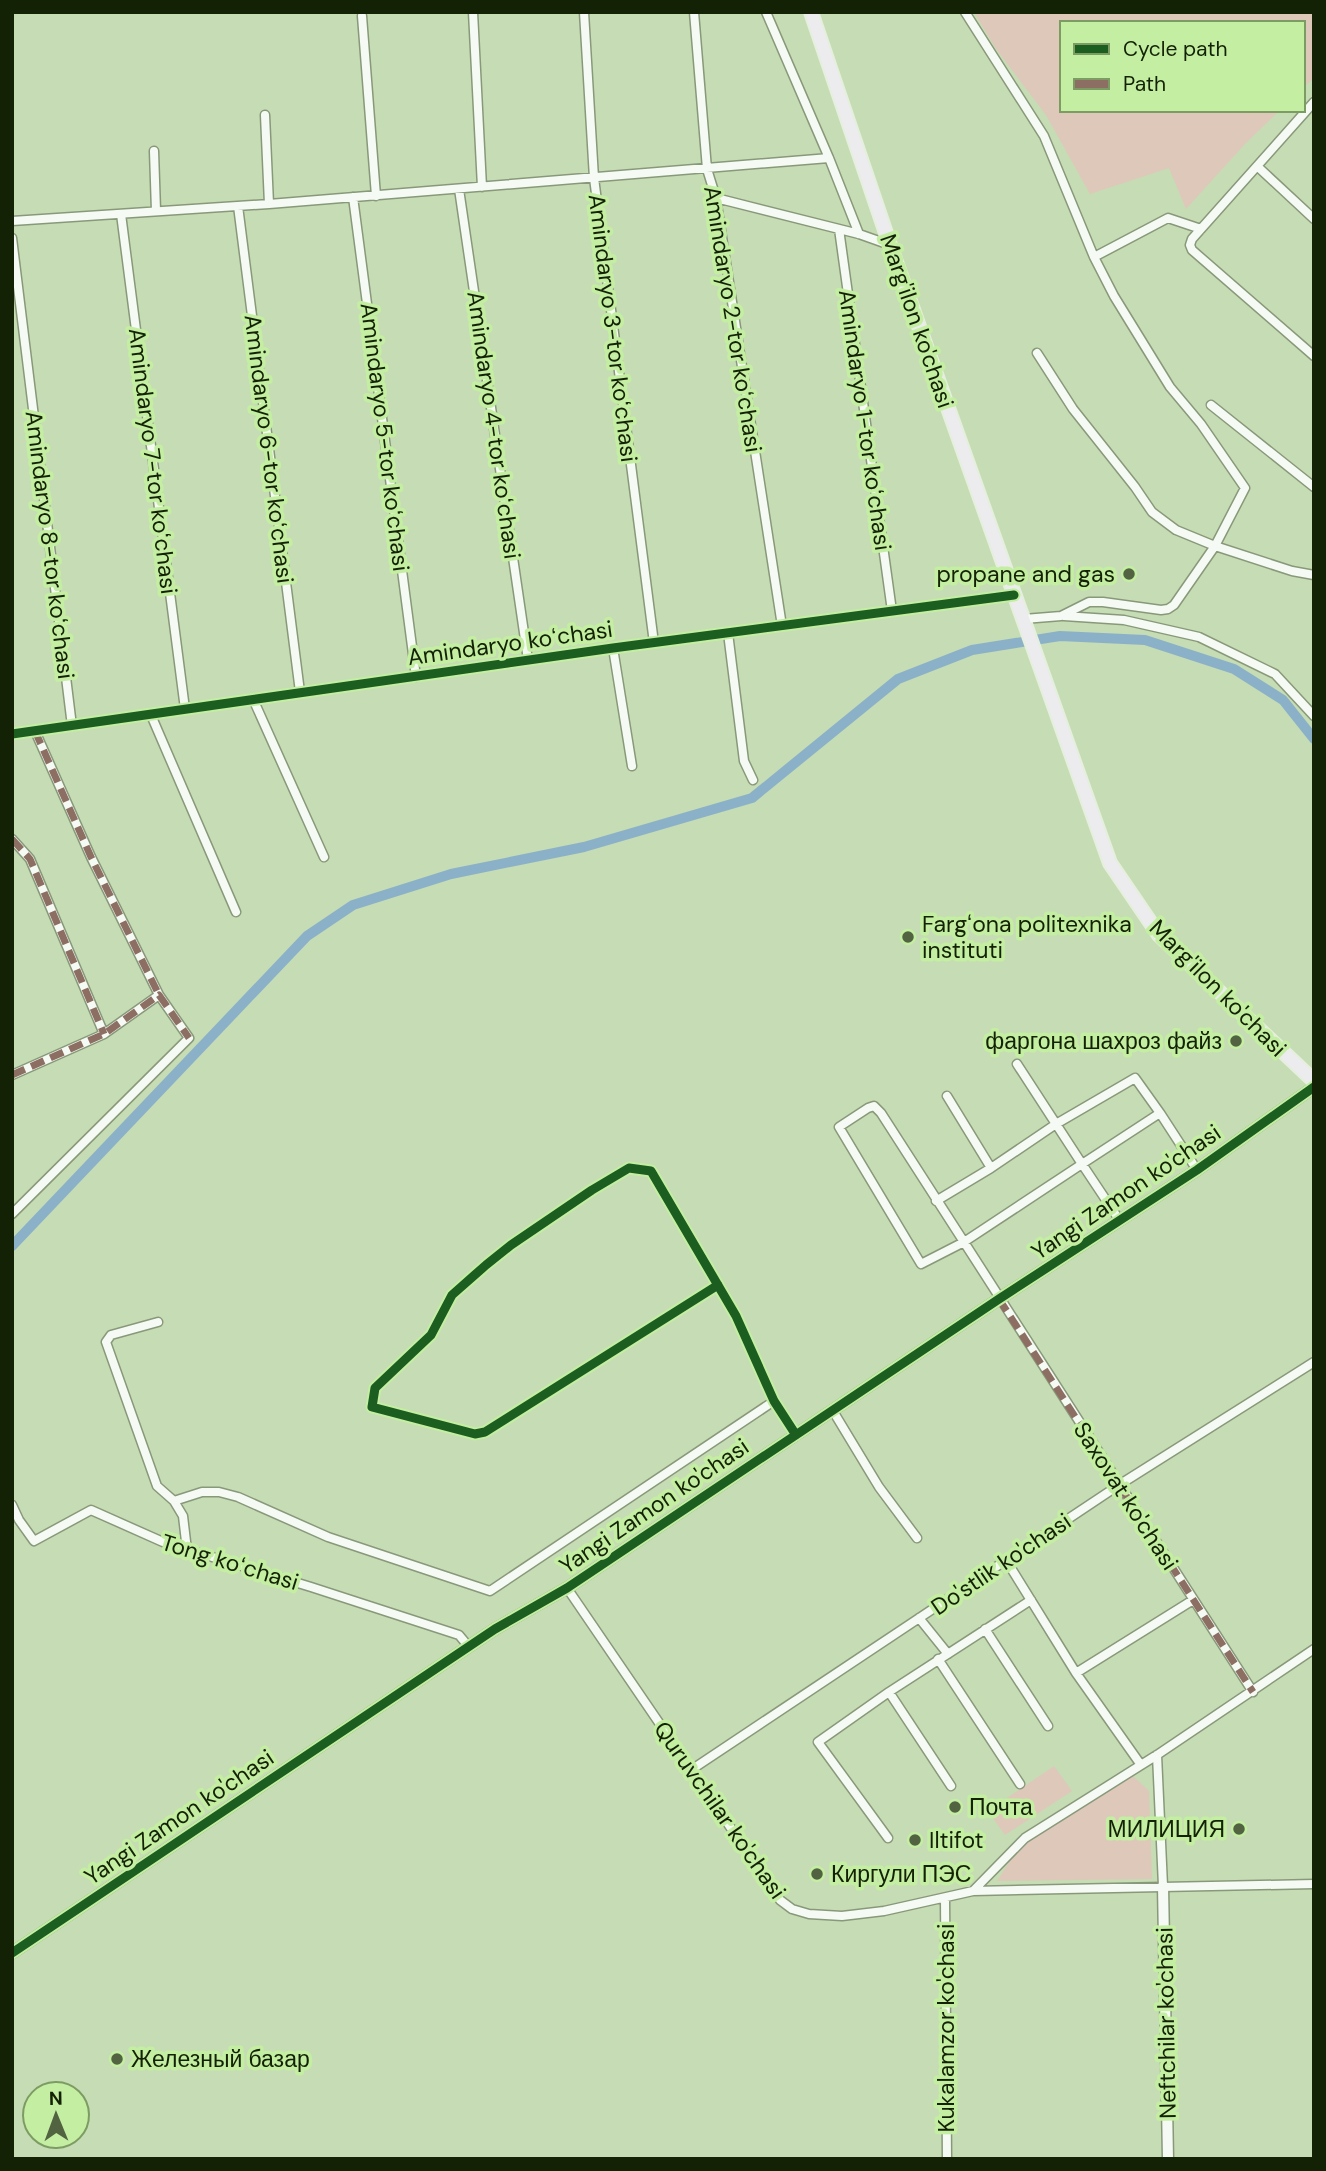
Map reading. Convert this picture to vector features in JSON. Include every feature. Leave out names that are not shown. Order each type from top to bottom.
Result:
[{"type":"main road","name":"Marg'ilon ko'chasi","points":[[811,12],[890,245],[1110,863],[1159,935],[1314,1081]]},
{"type":"street","points":[[473,12],[482,187]]},
{"type":"street","name":"Amindaryo 3-tor koʻchasi","points":[[583,12],[594,178],[654,643]]},
{"type":"street","name":"Amindaryo 2-tor koʻchasi","points":[[694,12],[707,169],[716,198],[782,626]]},
{"type":"street","points":[[766,12],[859,234]]},
{"type":"street","points":[[965,12],[1044,136],[1094,257],[1114,296],[1170,387],[1201,424],[1245,488],[1215,547],[1174,605],[1168,609],[1089,602],[1061,616],[1025,624]]},
{"type":"street","points":[[362,16],[376,195]]},
{"type":"street","points":[[1314,102],[1192,239],[1190,245],[1192,250],[1314,356]]},
{"type":"street","points":[[265,115],[269,204]]},
{"type":"street","points":[[154,150],[156,211]]},
{"type":"street","points":[[12,221],[269,204],[829,158]]},
{"type":"street","points":[[1257,166],[1314,219]]},
{"type":"street","name":"Amindaryo 4-tor koʻchasi","points":[[459,189],[528,660]]},
{"type":"street","name":"Amindaryo 5-tor koʻchasi","points":[[353,197],[416,677]]},
{"type":"street","points":[[716,198],[859,234],[890,245]]},
{"type":"street","name":"Amindaryo 6-tor koʻchasi","points":[[238,206],[300,692]]},
{"type":"street","name":"Amindaryo 7-tor koʻchasi","points":[[121,214],[185,709]]},
{"type":"street","points":[[1094,257],[1168,218],[1201,229]]},
{"type":"street","name":"Amindaryo 1-tor koʻchasi","points":[[839,229],[892,611]]},
{"type":"street","name":"Amindaryo 8-tor koʻchasi","points":[[12,238],[72,726]]},
{"type":"street","points":[[1037,353],[1073,409],[1152,512],[1177,530],[1215,547],[1314,575]]},
{"type":"street","points":[[1211,405],[1314,487]]},
{"type":"street","name":"Amindaryo koʻchasi","points":[[12,734],[613,648],[1014,595]]},
{"type":"street","points":[[1061,616],[1124,620],[1216,644],[1275,674],[1314,716]]},
{"type":"street","points":[[728,633],[744,761],[753,780]]},
{"type":"street","points":[[613,648],[632,766]]},
{"type":"street","points":[[253,699],[324,857]]},
{"type":"street","points":[[151,715],[236,912]]},
{"type":"street","points":[[12,1214],[189,1038],[159,995],[91,856],[35,731]]},
{"type":"street","points":[[12,839],[30,859],[104,1034]]},
{"type":"street","points":[[12,1074],[104,1034],[159,995]]},
{"type":"street","points":[[1017,1064],[1119,1220]]},
{"type":"street","points":[[936,1201],[1135,1078],[1197,1170]]},
{"type":"street","name":"Yangi Zamon ko'chasi","points":[[12,1952],[469,1647],[567,1587],[1197,1170],[1314,1087]]},
{"type":"street","points":[[947,1096],[991,1168]]},
{"type":"street","name":"Saxovat ko'chasi","points":[[964,1242],[921,1264],[839,1127],[868,1108],[874,1107],[881,1113],[936,1201],[964,1242],[1253,1692]]},
{"type":"street","points":[[964,1242],[1160,1114]]},
{"type":"street","points":[[718,1285],[485,1432],[475,1434],[372,1407],[375,1388],[431,1335],[452,1295],[511,1245],[629,1168],[650,1171],[718,1285],[736,1317],[774,1401],[796,1435]]},
{"type":"street","points":[[158,1322],[111,1335],[106,1342],[157,1486],[174,1501],[183,1516],[187,1550]]},
{"type":"street","name":"Do'stlik ko'chasi","points":[[691,1770],[1119,1485],[1314,1362]]},
{"type":"street","points":[[174,1501],[202,1492],[219,1492],[238,1497],[328,1537],[490,1591],[774,1401]]},
{"type":"street","points":[[833,1411],[879,1487],[917,1538]]},
{"type":"street","name":"Tong koʻchasi","points":[[12,1505],[34,1541],[91,1510],[163,1542],[459,1635],[469,1647]]},
{"type":"street","points":[[1006,1560],[1076,1674],[1141,1765]]},
{"type":"street","name":"Quruvchilar ko'chasi","points":[[567,1587],[780,1900],[792,1909],[809,1914],[842,1916],[884,1911],[973,1891],[1314,1884]]},
{"type":"street","points":[[888,1838],[818,1742],[889,1692],[1031,1600]]},
{"type":"street","points":[[1076,1674],[1193,1600]]},
{"type":"street","points":[[919,1618],[947,1654]]},
{"type":"street","points":[[985,1629],[1048,1726]]},
{"type":"street","points":[[973,1891],[1026,1838],[1253,1692],[1314,1649]]},
{"type":"street","points":[[938,1660],[1020,1784]]},
{"type":"street","points":[[889,1692],[951,1786]]},
{"type":"street","points":[[1157,1755],[1163,1886]]},
{"type":"street","name":"Neftchilar ko'chasi","points":[[1163,1886],[1168,2159]]},
{"type":"street","name":"Kukalamzor ko'chasi","points":[[946,1898],[947,2159]]},
{"type":"shaded area","points":[[974,12],[1314,12],[1314,78],[1305,86],[1305,21],[1060,21],[1060,112],[1278,112],[1186,209],[1169,168],[1090,194],[1046,115],[996,49]]},
{"type":"shaded area","points":[[1054,1766],[1072,1791],[1005,1835],[988,1811]]},
{"type":"shaded area","points":[[1129,1772],[1149,1791],[1152,1879],[997,1881],[1024,1839]]},
{"type":"waterway","points":[[12,1246],[307,936],[353,905],[451,874],[584,847],[752,798],[898,679],[972,650],[1060,636],[1145,640],[1234,669],[1283,700],[1314,739]]},
{"type":"marked path","points":[[35,731],[91,857],[159,995]]},
{"type":"marked path","points":[[12,839],[30,859],[104,1034]]},
{"type":"marked path","points":[[12,1075],[104,1034],[159,995],[189,1038]]},
{"type":"marked path","points":[[999,1299],[1253,1692]]},
{"type":"cycle path","points":[[12,734],[613,648],[1014,595]]},
{"type":"cycle path","points":[[12,1953],[495,1629],[567,1588],[1197,1170],[1314,1087]]},
{"type":"cycle path","points":[[718,1285],[485,1432],[475,1434],[372,1407],[375,1388],[431,1335],[452,1295],[511,1245],[629,1168],[651,1171],[736,1316],[774,1401],[796,1435]]},
{"type":"place","name":"propane and gas","points":[[1129,574]]},
{"type":"place","name":"Fargʻona politexnika instituti","points":[[908,937]]},
{"type":"place","name":"фаргона шахроз файз","points":[[1236,1041]]},
{"type":"place","name":"Почта","points":[[955,1807]]},
{"type":"place","name":"МИЛИЦИЯ","points":[[1239,1829]]},
{"type":"place","name":"Iltifot","points":[[915,1840]]},
{"type":"place","name":"Киргули ПЭС","points":[[817,1874]]},
{"type":"place","name":"Железный базар","points":[[117,2059]]}]
